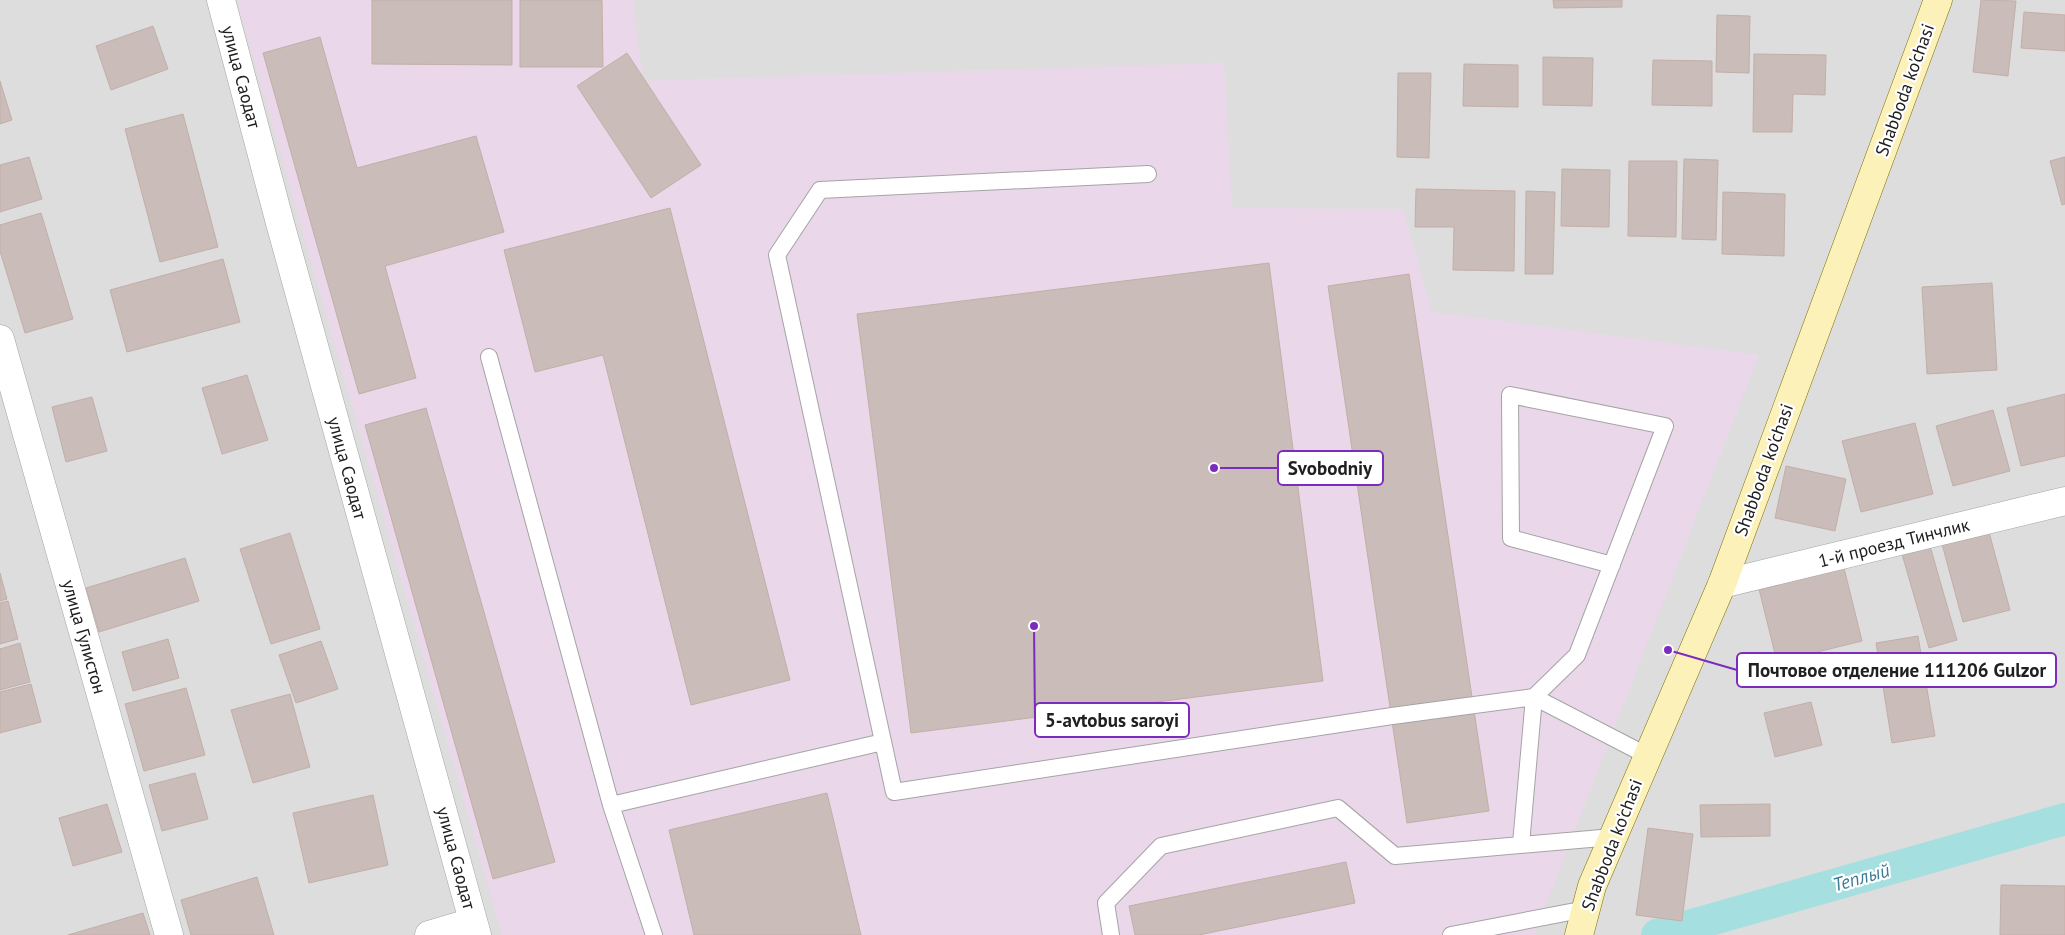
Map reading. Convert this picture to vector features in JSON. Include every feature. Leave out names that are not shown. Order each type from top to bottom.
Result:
[{"type":"street","name":"улица Саодат","points":[[221,0],[280,223],[475,928]]},
{"type":"street","name":"Shabboda ko'chasi","points":[[1579,935],[1592,886],[1722,584],[1938,0]]},
{"type":"street","name":"улица Гулистон","points":[[0,339],[169,935]]},
{"type":"street","name":"1-й проезд Тинчлик","points":[[1722,584],[2065,501]]},
{"type":"street","points":[[429,935],[475,928]]},
{"type":"lane","points":[[1148,174],[820,190],[777,255],[894,792],[1392,716],[1534,697],[1648,756]]},
{"type":"lane","points":[[488,357],[611,805],[654,935]]},
{"type":"lane","points":[[1521,844],[1534,697],[1577,655],[1612,564],[1665,426],[1510,395],[1511,538],[1612,564]]},
{"type":"lane","points":[[611,805],[883,742]]},
{"type":"lane","points":[[1111,935],[1106,903],[1161,846],[1338,808],[1395,856],[1613,837]]},
{"type":"lane","points":[[1451,935],[1586,909]]},
{"type":"shaded area","points":[[0,0],[2065,0],[2065,935],[0,935]]},
{"type":"shaded area","points":[[237,0],[633,0],[643,81],[1224,63],[1232,208],[1403,209],[1432,312],[1759,355],[1534,935],[502,935]]},
{"type":"building","points":[[372,0],[512,0],[512,65],[372,64]]},
{"type":"building","points":[[520,0],[602,0],[603,67],[520,67]]},
{"type":"building","points":[[1553,0],[1622,0],[1622,7],[1554,8]]},
{"type":"building","points":[[1981,0],[2016,1],[2008,76],[1973,72]]},
{"type":"building","points":[[2024,12],[2065,15],[2065,51],[2021,48]]},
{"type":"building","points":[[1717,15],[1750,16],[1749,73],[1716,72]]},
{"type":"building","points":[[153,26],[168,69],[111,90],[96,46]]},
{"type":"building","points":[[320,37],[357,168],[476,136],[504,232],[385,266],[416,378],[359,394],[263,53]]},
{"type":"building","points":[[627,53],[701,165],[651,198],[577,86]]},
{"type":"building","points":[[1754,54],[1826,55],[1825,95],[1793,94],[1792,132],[1753,132]]},
{"type":"building","points":[[1543,57],[1593,58],[1592,106],[1543,105]]},
{"type":"building","points":[[1653,60],[1712,61],[1712,106],[1652,105]]},
{"type":"building","points":[[1464,64],[1518,65],[1518,107],[1463,106]]},
{"type":"building","points":[[1398,73],[1431,73],[1429,158],[1397,157]]},
{"type":"building","points":[[0,81],[12,120],[0,124]]},
{"type":"building","points":[[183,114],[218,247],[160,262],[125,129]]},
{"type":"building","points":[[29,157],[42,199],[0,212],[0,165]]},
{"type":"building","points":[[2065,157],[2065,204],[2062,205],[2050,161]]},
{"type":"building","points":[[1684,159],[1718,160],[1716,240],[1682,239]]},
{"type":"building","points":[[1629,161],[1677,161],[1676,237],[1628,236]]},
{"type":"building","points":[[1562,169],[1610,170],[1609,227],[1561,226]]},
{"type":"building","points":[[1416,189],[1515,191],[1514,271],[1453,270],[1454,227],[1415,227]]},
{"type":"building","points":[[1526,191],[1555,192],[1553,274],[1525,274]]},
{"type":"building","points":[[1723,192],[1785,194],[1784,256],[1722,254]]},
{"type":"building","points":[[670,208],[790,680],[691,705],[603,355],[535,372],[504,250]]},
{"type":"building","points":[[41,213],[73,319],[25,333],[0,251],[0,225]]},
{"type":"building","points":[[223,259],[240,322],[127,352],[110,290]]},
{"type":"building","points":[[1269,263],[1323,681],[911,733],[857,314]]},
{"type":"building","points":[[1409,274],[1489,811],[1407,823],[1328,286]]},
{"type":"building","points":[[1992,283],[1997,370],[1927,374],[1922,287]]},
{"type":"building","points":[[247,375],[268,440],[222,454],[202,388]]},
{"type":"building","points":[[2065,394],[2065,456],[2021,466],[2007,408]]},
{"type":"building","points":[[92,397],[107,451],[66,462],[52,407]]},
{"type":"building","points":[[426,408],[555,862],[493,879],[365,425]]},
{"type":"building","points":[[1993,410],[2010,471],[1953,486],[1936,426]]},
{"type":"building","points":[[1915,423],[1933,494],[1861,512],[1842,441]]},
{"type":"building","points":[[1786,466],[1846,479],[1835,531],[1775,518]]},
{"type":"building","points":[[1989,532],[2010,610],[1963,622],[1942,544]]},
{"type":"building","points":[[290,533],[320,629],[271,644],[240,549]]},
{"type":"building","points":[[1930,546],[1957,640],[1929,648],[1902,554]]},
{"type":"building","points":[[185,558],[199,601],[99,632],[86,588]]},
{"type":"building","points":[[1844,568],[1862,641],[1777,662],[1759,589]]},
{"type":"building","points":[[0,573],[7,599],[0,601]]},
{"type":"building","points":[[8,601],[18,639],[0,644],[0,603]]},
{"type":"building","points":[[1918,636],[1935,736],[1892,743],[1876,643]]},
{"type":"building","points":[[168,639],[179,678],[133,691],[122,652]]},
{"type":"building","points":[[321,641],[338,689],[296,703],[279,655]]},
{"type":"building","points":[[20,643],[30,682],[0,690],[0,649]]},
{"type":"building","points":[[31,684],[41,722],[0,733],[0,692]]},
{"type":"building","points":[[186,688],[205,755],[144,771],[125,704]]},
{"type":"building","points":[[290,694],[310,767],[253,783],[231,710]]},
{"type":"building","points":[[1811,702],[1822,745],[1775,757],[1764,713]]},
{"type":"building","points":[[195,773],[208,819],[162,831],[149,785]]},
{"type":"building","points":[[827,793],[861,935],[694,935],[669,830]]},
{"type":"building","points":[[373,795],[388,865],[309,883],[293,813]]},
{"type":"building","points":[[107,804],[122,852],[73,866],[59,818]]},
{"type":"building","points":[[1770,804],[1770,836],[1701,837],[1700,805]]},
{"type":"building","points":[[1648,828],[1693,834],[1682,921],[1636,915]]},
{"type":"building","points":[[1346,862],[1355,903],[1199,935],[1135,935],[1129,906]]},
{"type":"building","points":[[257,877],[274,935],[191,935],[181,900]]},
{"type":"building","points":[[2001,885],[2065,886],[2065,935],[2000,935]]},
{"type":"building","points":[[143,913],[150,935],[68,935]]},
{"type":"waterway","name":"Теплый","points":[[1657,935],[2065,819]]},
{"type":"place","name":"Svobodniy","points":[[1214,468]]},
{"type":"place","name":"5-avtobus saroyi","points":[[1034,626]]},
{"type":"place","name":"Почтовое отделение 111206 Gulzor","points":[[1668,650]]}]
